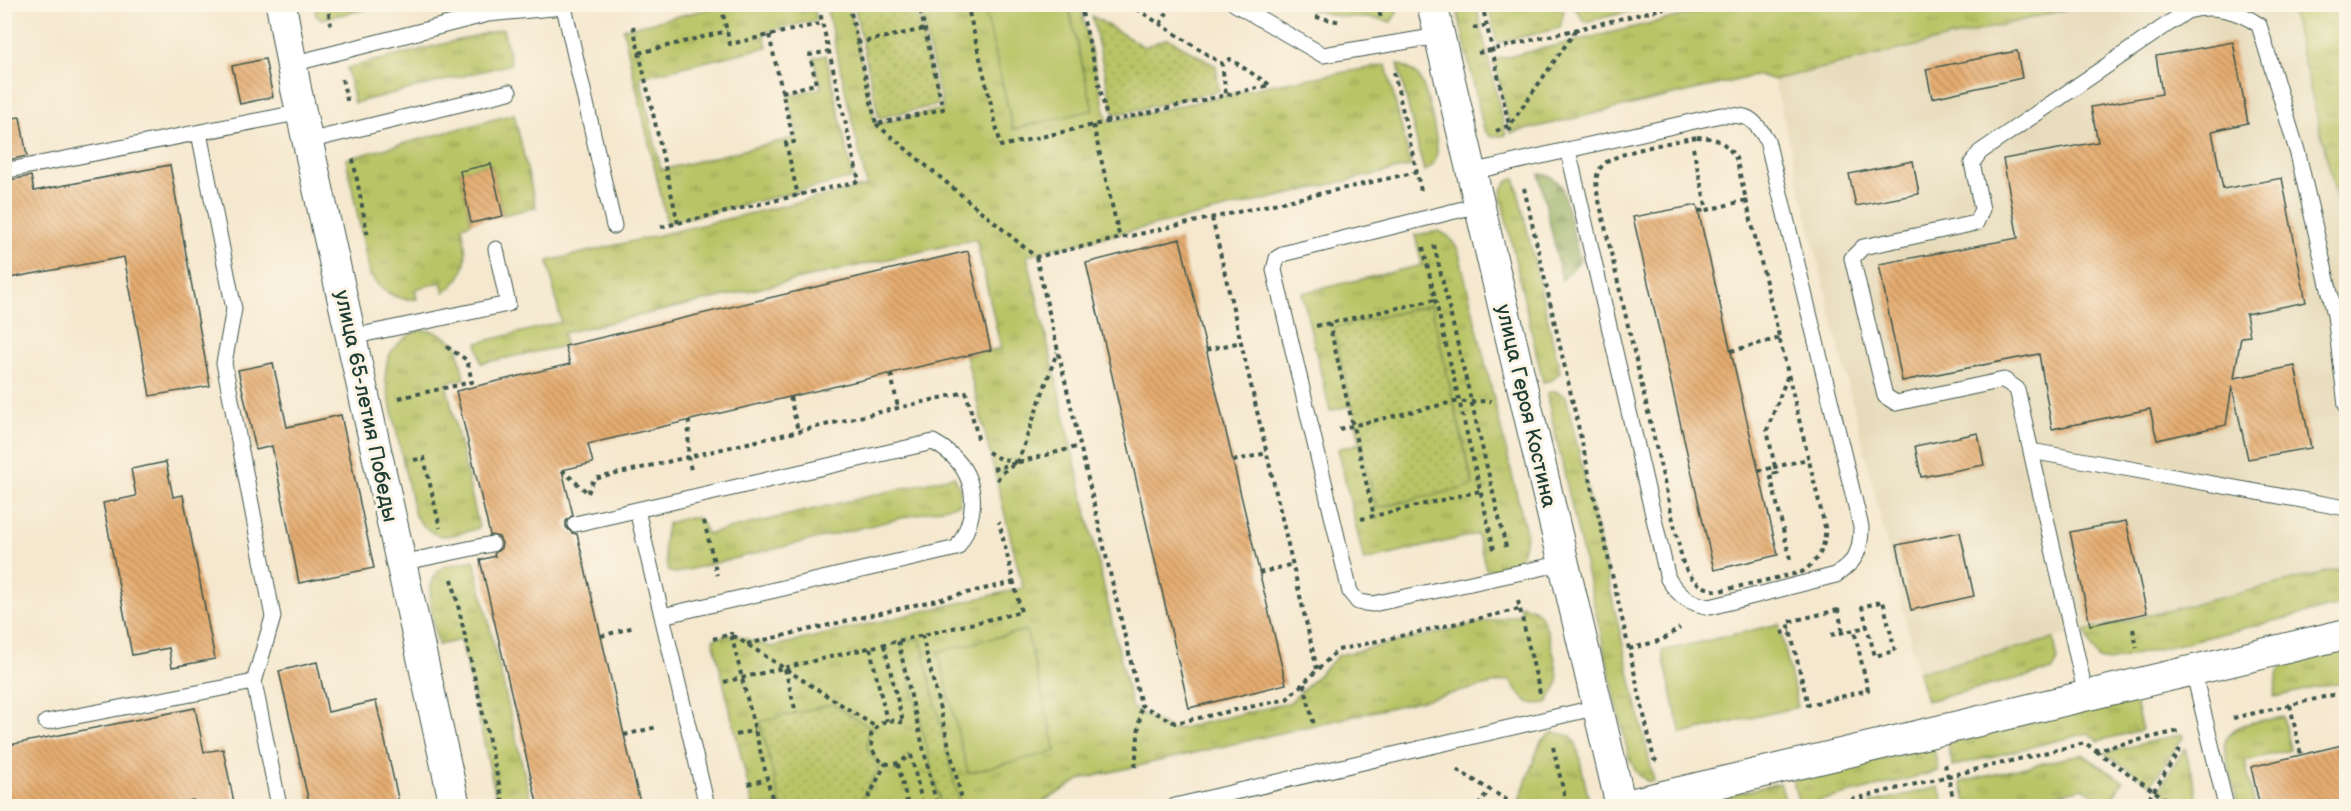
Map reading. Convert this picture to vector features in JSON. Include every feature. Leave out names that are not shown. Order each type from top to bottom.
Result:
[{"type":"street","name":"улица 65-летия Победы","points":[[281,4],[308,141],[455,807]]},
{"type":"street","name":"улица Героя Костина","points":[[1432,4],[1621,806]]},
{"type":"street","points":[[1621,806],[2346,634]]},
{"type":"lane","points":[[1235,4],[1323,55],[1439,36]]},
{"type":"lane","points":[[292,64],[488,15],[569,6],[614,226]]},
{"type":"lane","points":[[2086,696],[2017,389],[2004,380],[1896,403],[1884,396],[1852,258],[1863,247],[1976,223],[1982,209],[1972,163],[1980,152],[2187,10],[2204,6],[2245,15],[2259,25],[2301,165],[2335,315],[2346,405]]},
{"type":"lane","points":[[308,141],[509,92]]},
{"type":"lane","points":[[4,171],[302,112]]},
{"type":"lane","points":[[1471,172],[1721,115],[1741,114],[1757,123],[1767,140],[1861,527],[1861,548],[1849,566],[1836,575],[1710,607],[1692,604],[1678,595],[1668,579],[1568,150]]},
{"type":"lane","points":[[199,133],[234,309],[224,363],[273,616],[254,682],[279,807]]},
{"type":"lane","points":[[1479,205],[1286,253],[1277,258],[1274,270],[1350,592],[1358,602],[1373,604],[1564,563]]},
{"type":"lane","points":[[351,337],[507,304],[495,249]]},
{"type":"lane","points":[[575,524],[933,442],[946,449],[961,465],[972,486],[972,508],[968,530],[957,548],[662,615]]},
{"type":"lane","points":[[2031,451],[2346,508]]},
{"type":"lane","points":[[637,510],[707,807]]},
{"type":"lane","points":[[401,563],[492,544]]},
{"type":"lane","points":[[2193,670],[2226,807]]},
{"type":"lane","points":[[46,722],[254,682]]},
{"type":"lane","points":[[1175,807],[1598,707]]},
{"type":"path","points":[[327,4],[348,108],[347,132],[369,242]]},
{"type":"path","points":[[661,227],[859,181],[818,4]]},
{"type":"path","points":[[849,4],[876,124],[1036,257],[1141,705],[1135,767]]},
{"type":"path","points":[[876,124],[943,109],[920,4]]},
{"type":"path","points":[[967,4],[1001,146],[1270,85],[1230,59],[1222,64]]},
{"type":"path","points":[[1080,4],[1108,122]]},
{"type":"path","points":[[1129,4],[1222,64],[1227,95]]},
{"type":"path","points":[[1377,4],[1567,807]]},
{"type":"path","points":[[1482,4],[1654,759],[1663,766]]},
{"type":"path","points":[[1492,49],[1682,4]]},
{"type":"path","points":[[721,6],[730,44],[823,23]]},
{"type":"path","points":[[1160,24],[1168,11]]},
{"type":"path","points":[[1310,15],[1351,23],[1382,23]]},
{"type":"path","points":[[633,26],[678,223]]},
{"type":"path","points":[[857,43],[925,29]]},
{"type":"path","points":[[1510,125],[1576,29]]},
{"type":"path","points":[[639,53],[727,31]]},
{"type":"path","points":[[769,35],[794,142],[786,143],[798,196]]},
{"type":"path","points":[[782,92],[816,84],[810,55],[829,51]]},
{"type":"path","points":[[1093,125],[1120,239]]},
{"type":"path","points":[[1690,138],[1707,210]]},
{"type":"path","points":[[1690,138],[1713,138],[1726,144],[1736,158],[1747,200],[1825,527],[1826,541],[1821,554],[1802,572],[1719,591],[1706,589],[1695,583],[1683,563],[1597,192],[1596,176],[1602,165],[1614,157],[1690,138]]},
{"type":"path","points":[[1036,257],[1417,172]]},
{"type":"path","points":[[1699,211],[1747,200]]},
{"type":"path","points":[[1212,218],[1317,669]]},
{"type":"path","points":[[1428,218],[1420,234],[1495,556],[1512,574]]},
{"type":"path","points":[[1310,327],[1436,300]]},
{"type":"path","points":[[1329,323],[1374,516]]},
{"type":"path","points":[[399,398],[472,382],[467,360],[412,324]]},
{"type":"path","points":[[1731,351],[1780,338]]},
{"type":"path","points":[[1206,350],[1241,342]]},
{"type":"path","points":[[994,487],[1002,473],[1018,462],[1058,351]]},
{"type":"path","points":[[891,374],[898,408]]},
{"type":"path","points":[[1789,374],[1767,430],[1777,473],[1770,474],[1793,574]]},
{"type":"path","points":[[397,387],[401,409]]},
{"type":"path","points":[[575,524],[594,479],[966,392],[980,444],[998,458],[1018,462]]},
{"type":"path","points":[[790,397],[798,432]]},
{"type":"path","points":[[1334,430],[1459,402],[1494,401]]},
{"type":"path","points":[[689,420],[688,457],[774,807]]},
{"type":"path","points":[[986,470],[1080,446]]},
{"type":"path","points":[[410,450],[412,460],[424,458],[504,807]]},
{"type":"path","points":[[1233,461],[1267,453]]},
{"type":"path","points":[[1758,471],[1808,459]]},
{"type":"path","points":[[562,470],[588,493]]},
{"type":"path","points":[[1355,520],[1480,491]]},
{"type":"path","points":[[724,682],[1022,612],[997,516]]},
{"type":"path","points":[[1260,573],[1293,564]]},
{"type":"path","points":[[747,644],[1014,582]]},
{"type":"path","points":[[1882,601],[1895,651],[1875,656],[1867,627],[1862,607],[1882,601]]},
{"type":"path","points":[[1141,705],[1175,723],[1287,699],[1338,650],[1520,609]]},
{"type":"path","points":[[1838,610],[1788,622],[1808,705],[1868,690],[1854,630]]},
{"type":"path","points":[[600,636],[634,627],[632,616]]},
{"type":"path","points":[[1832,636],[1867,627]]},
{"type":"path","points":[[1780,633],[1791,631]]},
{"type":"path","points":[[713,639],[731,634],[876,727]]},
{"type":"path","points":[[922,635],[963,804],[951,807]]},
{"type":"path","points":[[898,641],[937,807]]},
{"type":"path","points":[[884,645],[903,723],[893,720],[876,727],[871,735],[872,750],[875,757],[886,763],[898,764],[910,754],[923,807]]},
{"type":"path","points":[[870,648],[887,721]]},
{"type":"path","points":[[785,668],[796,713]]},
{"type":"path","points":[[1304,683],[1314,725]]},
{"type":"path","points":[[2096,750],[2346,692]]},
{"type":"path","points":[[2290,705],[2301,755]]},
{"type":"path","points":[[655,716],[660,738]]},
{"type":"path","points":[[624,735],[657,727]]},
{"type":"path","points":[[736,735],[755,730]]},
{"type":"path","points":[[1936,731],[1956,807]]},
{"type":"path","points":[[1825,807],[2085,743],[2164,798],[2160,807]]},
{"type":"path","points":[[2144,807],[2183,744]]},
{"type":"path","points":[[864,807],[886,763]]},
{"type":"path","points":[[898,764],[908,807]]},
{"type":"path","points":[[748,784],[767,779]]},
{"type":"path","points":[[1479,807],[1489,789]]},
{"type":"path","points":[[1862,797],[1864,807]]},
{"type":"shaded area","points":[[2085,5],[2290,5],[2346,237],[2346,567],[1918,672],[1774,80]]},
{"type":"green space","points":[[315,4],[385,5],[321,19],[316,15]]},
{"type":"green space","points":[[1401,4],[1391,22],[1336,16],[1300,5]]},
{"type":"green space","points":[[1578,4],[1657,5],[1585,22],[1575,8]]},
{"type":"green space","points":[[1732,4],[2085,5],[1774,80],[1759,75],[1511,133],[1494,60]]},
{"type":"green space","points":[[725,5],[799,5],[801,12],[814,9],[817,20],[764,32],[767,47],[640,77],[661,170],[797,137],[788,96],[821,88],[814,58],[826,55],[853,178],[667,223],[623,29]]},
{"type":"green space","points":[[826,5],[849,5],[876,124],[943,109],[919,5],[1080,5],[1108,122],[1270,85],[1386,65],[1411,166],[1027,255],[1132,708],[1173,730],[1289,703],[1339,655],[1521,614],[1519,605],[1531,608],[1538,613],[1549,635],[1558,681],[1547,703],[1528,702],[1510,680],[1081,779],[1036,806],[753,806],[713,639],[731,634],[771,647],[1023,588],[966,356],[1001,348],[976,239],[563,333],[565,346],[481,363],[477,343],[561,322],[548,261],[867,186]]},
{"type":"green space","points":[[854,5],[916,5],[938,105],[879,118]]},
{"type":"green space","points":[[984,5],[1068,5],[1093,110],[1013,129]]},
{"type":"green space","points":[[1456,5],[1476,5],[1506,135],[1491,137],[1484,130]]},
{"type":"green space","points":[[1488,5],[1557,5],[1564,10],[1560,28],[1497,43]]},
{"type":"green space","points":[[2290,5],[2346,5],[2346,237]]},
{"type":"green space","points":[[1092,16],[1144,47],[1168,38],[1216,66],[1219,91],[1114,115]]},
{"type":"green space","points":[[503,29],[511,64],[354,103],[347,68]]},
{"type":"green space","points":[[1398,64],[1411,70],[1422,82],[1432,116],[1436,158],[1432,166],[1424,171]]},
{"type":"green space","points":[[514,114],[536,207],[503,215],[491,164],[460,171],[471,223],[462,226],[466,254],[463,271],[459,278],[444,292],[441,282],[415,289],[417,299],[396,297],[384,290],[370,275],[346,159]]},
{"type":"green space","points":[[1539,174],[1552,178],[1562,187],[1580,261],[1562,280]]},
{"type":"green space","points":[[1515,178],[1560,372],[1552,380],[1543,382],[1501,197],[1505,185]]},
{"type":"green space","points":[[1439,231],[1448,236],[1458,249],[1526,533],[1520,558],[1511,568],[1505,570],[1486,569],[1477,534],[1364,561],[1338,449],[1361,443],[1376,508],[1473,485],[1431,305],[1334,328],[1352,405],[1330,411],[1302,293],[1422,265],[1415,235]]},
{"type":"green space","points":[[1431,305],[1473,486],[1376,508],[1333,328]]},
{"type":"green space","points":[[422,330],[437,332],[457,344],[464,379],[446,383],[479,528],[443,536],[430,531],[415,516],[385,379],[387,361],[393,349],[407,337]]},
{"type":"green space","points":[[1555,391],[1566,396],[1654,781],[1647,781],[1638,774],[1629,758],[1547,397],[1547,393]]},
{"type":"green space","points":[[954,476],[960,489],[960,504],[675,573],[668,571],[664,547],[666,530],[668,524],[680,519],[699,518],[708,534]]},
{"type":"green space","points":[[474,560],[532,806],[498,806],[461,640],[438,645],[432,615],[430,593],[432,583],[442,568]]},
{"type":"green space","points":[[2346,567],[2346,602],[2344,604],[2109,661],[2099,659],[2085,631]]},
{"type":"green space","points":[[1779,624],[1798,707],[1681,734],[1662,651]]},
{"type":"green space","points":[[1026,630],[1056,751],[968,773],[938,652]]},
{"type":"green space","points":[[920,638],[959,802],[941,806],[901,643]]},
{"type":"green space","points":[[2054,639],[2058,661],[2053,670],[1926,701],[1918,672]]},
{"type":"green space","points":[[2346,646],[2346,681],[2274,697],[2278,671],[2290,660]]},
{"type":"green space","points":[[2134,698],[2142,730],[2098,741],[2088,733],[1953,766],[1947,743]]},
{"type":"green space","points":[[832,704],[871,728],[867,739],[869,753],[880,765],[858,806],[781,806],[760,722]]},
{"type":"green space","points":[[2283,717],[2290,750],[2245,761],[2255,806],[2238,806],[2224,746],[2227,737],[2239,727],[2247,724]]},
{"type":"green space","points":[[1553,732],[1571,736],[1577,746],[1590,806],[1517,806],[1541,741]]},
{"type":"green space","points":[[2182,734],[2183,738],[2151,784],[2104,753]]},
{"type":"green space","points":[[1933,746],[1939,771],[1799,806],[1793,780]]},
{"type":"green space","points":[[2185,748],[2199,806],[2165,806],[2169,796],[2159,789]]},
{"type":"green space","points":[[2082,754],[2123,781],[2108,804],[2083,788],[2002,806],[1967,806],[1961,782]]},
{"type":"green space","points":[[1780,783],[1787,806],[1685,806]]},
{"type":"green space","points":[[1939,787],[1944,806],[1871,806],[1870,803]]},
{"type":"building","points":[[2233,42],[2248,123],[2212,131],[2223,189],[2282,178],[2306,302],[2246,314],[2250,336],[2241,337],[2234,378],[2295,366],[2311,448],[2248,459],[2232,386],[2226,425],[2157,440],[2150,409],[2052,429],[2039,354],[1902,381],[1879,264],[2018,238],[2003,159],[2098,142],[2091,107],[2162,94],[2156,56]]},
{"type":"building","points":[[2017,51],[2022,78],[1932,98],[1926,69]]},
{"type":"building","points":[[265,59],[273,97],[240,104],[232,66]]},
{"type":"building","points":[[20,117],[27,156],[4,161],[4,119]]},
{"type":"building","points":[[1913,161],[1919,194],[1856,206],[1849,174]]},
{"type":"building","points":[[491,164],[503,216],[471,223],[460,171]]},
{"type":"building","points":[[170,165],[210,386],[150,396],[124,257],[4,279],[4,181],[31,176],[34,191]]},
{"type":"building","points":[[1697,205],[1778,555],[1714,570],[1633,217]]},
{"type":"building","points":[[1180,239],[1286,684],[1189,708],[1086,263]]},
{"type":"building","points":[[968,251],[991,350],[588,444],[593,463],[562,470],[573,515],[566,521],[566,527],[572,533],[577,534],[641,807],[538,807],[480,560],[495,556],[494,554],[501,548],[502,543],[499,537],[490,535],[456,391],[570,364],[565,346]]},
{"type":"building","points":[[273,363],[287,427],[341,415],[374,568],[299,583],[272,446],[256,450],[238,370]]},
{"type":"building","points":[[1978,433],[1984,465],[1921,477],[1915,446]]},
{"type":"building","points":[[166,462],[173,497],[183,495],[215,659],[172,667],[169,648],[132,655],[103,503],[136,496],[131,469]]},
{"type":"building","points":[[2126,521],[2147,613],[2090,625],[2070,532]]},
{"type":"building","points":[[1960,532],[1974,596],[1911,610],[1897,545]]},
{"type":"building","points":[[317,662],[328,712],[376,701],[400,807],[310,807],[279,671]]},
{"type":"building","points":[[195,708],[204,752],[223,749],[235,807],[194,807],[193,800],[164,807],[4,807],[4,746]]},
{"type":"building","points":[[2346,744],[2346,807],[2260,807],[2251,767]]}]
